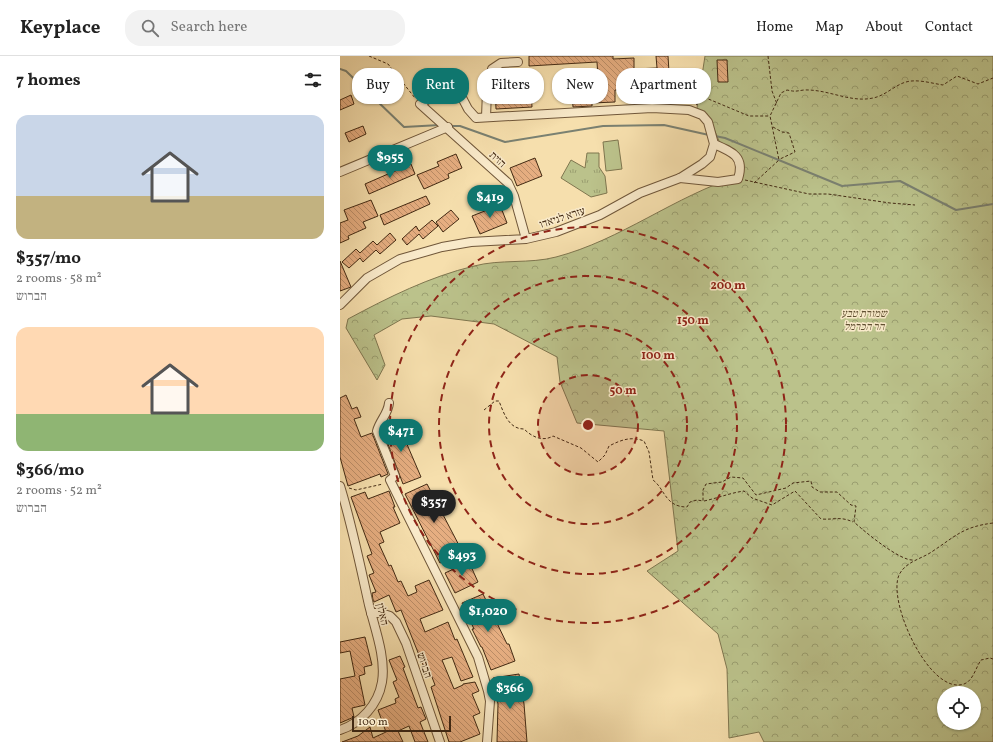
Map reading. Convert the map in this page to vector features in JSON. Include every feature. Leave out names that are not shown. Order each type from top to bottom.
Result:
[{"type":"street","points":[[486,117],[487,91],[492,69],[501,63],[518,62]]},
{"type":"street","name":"הזית","points":[[420,104],[448,127],[508,183],[514,196],[526,239]]},
{"type":"street","points":[[465,104],[476,118],[652,108],[689,110],[702,115],[708,122],[714,144],[724,148],[738,158],[741,163],[738,179]]},
{"type":"street","points":[[340,172],[448,127]]},
{"type":"street","name":"עזרא לניאדו","points":[[340,305],[367,278],[400,259],[442,247],[471,242],[526,239],[556,232],[600,215],[640,193],[680,178],[710,157],[714,144]]},
{"type":"street","name":"עזרא לניאדו","points":[[680,178],[718,182],[738,179]]},
{"type":"street","points":[[389,403],[388,412],[380,422],[377,430],[395,476],[390,480],[478,657],[490,701],[487,742]]},
{"type":"street","name":"האלון","points":[[340,486],[382,661],[382,684],[371,708],[360,720],[340,730]]},
{"type":"street","name":"הברוש","points":[[371,613],[381,613],[390,616],[396,622],[406,643],[440,742]]},
{"type":"path","points":[[369,56],[388,64],[412,94]]},
{"type":"path","points":[[768,56],[772,91],[777,104]]},
{"type":"path","points":[[779,160],[770,116],[781,93],[787,90],[797,93],[803,90],[837,95],[857,100],[874,98],[904,82],[916,81],[942,86],[957,76],[978,84],[993,78]]},
{"type":"path","points":[[689,110],[706,98],[749,116],[770,116]]},
{"type":"path","points":[[754,183],[779,160],[795,152],[789,133],[782,132],[772,127]]},
{"type":"path","points":[[738,179],[809,194],[828,194],[915,205]]},
{"type":"path","points":[[484,410],[495,401],[500,401],[503,412],[511,425],[518,429],[524,429],[531,436],[539,438],[551,438],[553,436],[581,448],[598,462],[605,455],[609,446],[629,439],[636,438],[644,441],[649,452],[653,480],[658,483],[663,496],[682,507],[688,507],[690,502],[697,500],[703,501],[717,498],[724,494],[744,491],[752,498],[772,505],[795,491],[821,518],[832,520],[842,517],[854,522],[892,552],[899,554],[904,559],[914,560]]},
{"type":"path","points":[[703,501],[703,490],[706,484],[722,482],[731,477],[743,478],[756,496],[786,488],[792,483],[811,481],[812,486],[820,492],[837,492],[850,505],[856,506],[854,522]]},
{"type":"path","points":[[340,486],[356,490],[373,487],[390,480]]},
{"type":"path","points":[[993,523],[969,527],[956,534],[932,552],[914,560],[904,568],[899,576],[897,597],[902,618],[916,646],[932,671],[951,683],[961,685],[966,684],[972,678],[981,660],[990,658],[993,660]]},
{"type":"green space","name":"שמורת טבע הר הכרמל","points":[[705,56],[993,56],[993,742],[764,742],[759,732],[729,738],[727,669],[718,634],[647,571],[678,551],[664,431],[577,423],[560,382],[557,357],[494,324],[431,316],[402,319],[374,335],[385,365],[377,380],[346,328],[348,319],[394,295],[425,282],[474,266],[546,259],[580,249],[603,240],[693,195],[739,176],[739,164],[719,141],[709,117],[697,108],[698,104],[711,104],[711,68],[703,68]]},
{"type":"green space","points":[[618,140],[622,169],[606,171],[603,142]]},
{"type":"green space","points":[[587,153],[599,153],[599,167],[605,176],[607,193],[591,197],[561,178],[571,160],[585,168]]},
{"type":"building","points":[[529,56],[613,56],[613,59],[634,58],[634,68],[616,68],[615,102],[608,102],[608,68],[597,68],[597,62],[529,66]]},
{"type":"building","points":[[656,56],[668,56],[669,68],[657,68]]},
{"type":"building","points":[[717,60],[727,60],[728,82],[718,82]]},
{"type":"building","points":[[351,95],[352,104],[354,104],[340,110],[340,100]]},
{"type":"building","points":[[496,104],[532,104],[532,107],[496,109]]},
{"type":"building","points":[[573,104],[592,104],[592,106],[573,107]]},
{"type":"building","points":[[363,126],[366,134],[349,142],[345,133]]},
{"type":"building","points":[[456,154],[462,168],[448,174],[449,178],[424,189],[417,175],[439,166],[437,162]]},
{"type":"building","points":[[535,158],[542,176],[517,186],[510,168]]},
{"type":"building","points":[[411,164],[415,174],[369,194],[365,184]]},
{"type":"building","points":[[426,196],[430,204],[384,225],[380,215]]},
{"type":"building","points":[[371,200],[378,216],[363,222],[366,228],[348,236],[349,239],[340,243],[340,223],[348,220],[344,210]]},
{"type":"building","points":[[500,205],[507,223],[480,234],[472,216]]},
{"type":"building","points":[[451,210],[459,219],[443,232],[436,222]]},
{"type":"building","points":[[432,220],[438,226],[423,239],[419,234],[407,245],[402,239],[416,226],[419,231]]},
{"type":"building","points":[[390,233],[396,240],[380,254],[376,250],[363,262],[360,258],[349,268],[342,262],[356,249],[360,253],[373,241],[377,245]]},
{"type":"building","points":[[340,261],[351,287],[340,291]]},
{"type":"building","points":[[346,395],[352,409],[357,407],[361,417],[354,419],[361,437],[372,433],[388,474],[381,477],[380,474],[348,486],[340,457],[340,398]]},
{"type":"building","points":[[397,421],[421,477],[403,484],[383,431],[385,426]]},
{"type":"building","points":[[427,484],[463,553],[440,563],[405,494]]},
{"type":"building","points":[[389,491],[395,507],[393,507],[400,523],[380,532],[384,542],[379,544],[389,566],[391,565],[398,582],[401,581],[408,596],[417,592],[415,586],[429,580],[443,610],[420,619],[425,632],[448,622],[473,677],[461,681],[452,657],[442,660],[454,689],[463,684],[475,682],[479,691],[472,694],[480,713],[473,716],[480,734],[460,742],[449,742],[431,687],[435,685],[427,664],[423,665],[401,610],[396,612],[389,595],[374,602],[373,600],[372,593],[376,592],[369,575],[374,573],[367,556],[372,554],[351,497],[365,492],[368,499]]},
{"type":"building","points":[[469,562],[478,582],[455,593],[445,573]]},
{"type":"building","points":[[483,594],[507,644],[509,644],[515,661],[491,670],[462,603]]},
{"type":"building","points":[[365,637],[372,665],[364,667],[365,674],[359,676],[365,705],[352,708],[354,717],[340,723],[340,679],[355,676],[350,651],[340,653],[340,642]]},
{"type":"building","points":[[400,656],[418,708],[421,707],[426,719],[420,722],[428,742],[415,742],[409,726],[398,731],[403,742],[342,742],[358,736],[370,727],[373,738],[386,732],[378,710],[396,703],[395,699],[399,697],[393,682],[397,680],[389,660]]},
{"type":"building","points":[[519,674],[524,704],[527,742],[497,742],[498,704],[493,678]]},
{"type":"waterway","points":[[340,69],[346,71],[404,127],[440,125]]},
{"type":"waterway","points":[[450,126],[460,126],[505,142],[603,126],[664,125],[709,135]]},
{"type":"waterway","points":[[715,136],[725,138],[842,186],[900,181],[956,210],[993,204]]}]
